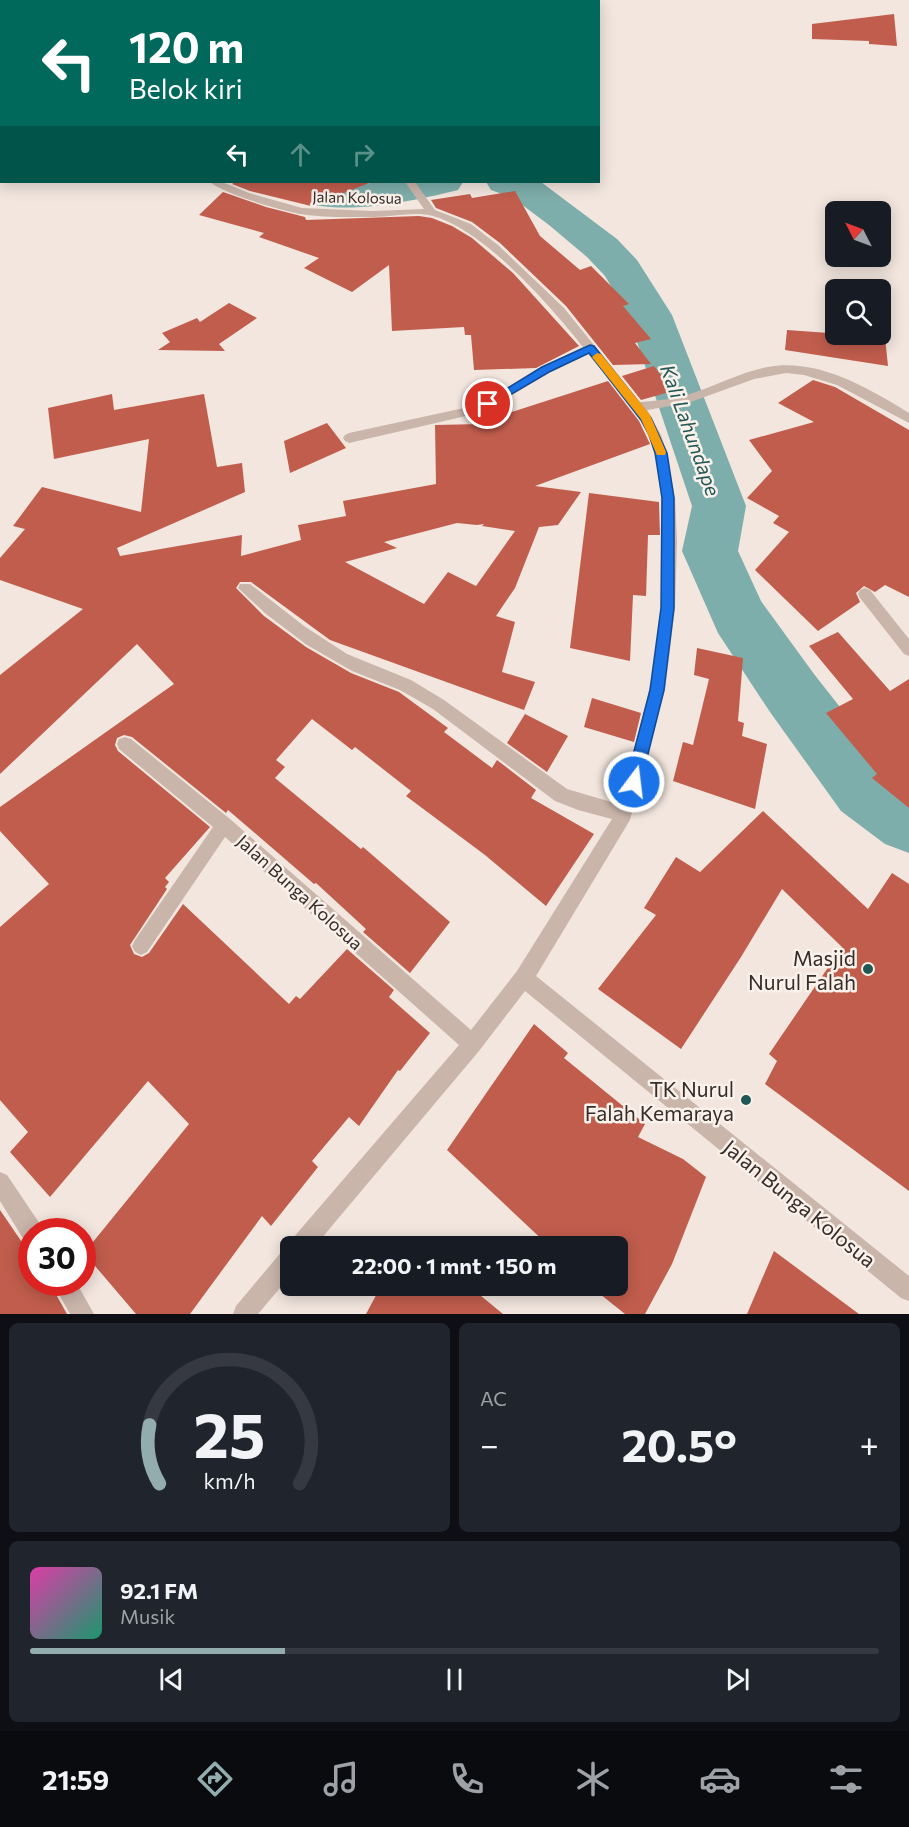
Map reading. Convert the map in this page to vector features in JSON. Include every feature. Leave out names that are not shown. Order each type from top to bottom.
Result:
[{"type":"street","name":"Jalan Kolosua","points":[[217,183],[246,195],[301,211],[373,214],[431,212]]},
{"type":"street","points":[[309,1236],[472,1044],[524,978],[624,814],[657,690],[668,608],[668,498],[661,453],[646,418],[543,292],[494,247],[455,220],[431,212],[411,183]]},
{"type":"street","points":[[349,438],[428,421],[488,404],[545,370],[590,348]]},
{"type":"street","points":[[636,407],[665,404],[695,397],[750,376],[785,368],[829,378],[854,387],[909,418]]},
{"type":"street","points":[[245,588],[285,622],[321,646],[358,667],[419,692],[444,708],[561,795],[624,814]]},
{"type":"street","points":[[865,594],[909,650]]},
{"type":"street","name":"Jalan Bunga Kolosua","points":[[125,744],[224,825],[472,1044]]},
{"type":"street","points":[[141,946],[224,825]]},
{"type":"street","name":"Jalan Bunga Kolosua","points":[[524,978],[909,1290]]},
{"type":"street","points":[[0,1182],[23,1218]]},
{"type":"street","points":[[244,1314],[280,1271]]},
{"type":"street","points":[[72,1296],[83,1314]]},
{"type":"building","points":[[894,14],[897,46],[869,44],[869,41],[812,39],[812,24]]},
{"type":"building","points":[[369,183],[311,206],[250,191],[232,184]]},
{"type":"building","points":[[515,191],[540,236],[580,270],[591,266],[629,304],[623,306],[651,339],[635,343],[651,364],[613,365],[566,306],[500,243],[472,222],[436,208],[431,200],[470,194],[472,198]]},
{"type":"building","points":[[223,192],[266,207],[305,217],[306,220],[419,216],[432,218],[452,226],[472,238],[513,273],[579,346],[536,368],[474,370],[471,335],[465,335],[464,327],[392,331],[389,265],[352,292],[304,268],[319,258],[259,237],[264,233],[199,215]]},
{"type":"building","points":[[229,303],[257,318],[219,344],[225,351],[158,350],[170,342],[162,333],[197,318],[200,322]]},
{"type":"building","points":[[787,330],[825,333],[825,345],[886,345],[888,366],[785,350]]},
{"type":"building","points":[[654,366],[673,391],[641,400],[622,376]]},
{"type":"building","points":[[813,380],[835,387],[909,430],[909,597],[885,585],[875,592],[864,586],[856,593],[860,602],[818,631],[755,570],[789,532],[773,523],[779,516],[747,498],[772,471],[749,440],[814,422],[778,403]]},
{"type":"building","points":[[608,381],[639,421],[650,444],[535,486],[581,492],[558,525],[539,527],[515,588],[496,616],[515,622],[502,672],[535,682],[524,710],[330,640],[251,582],[240,582],[236,588],[264,616],[306,647],[351,673],[399,692],[448,728],[444,732],[492,768],[497,760],[536,790],[531,798],[594,834],[546,906],[485,855],[406,796],[411,791],[355,747],[352,750],[312,719],[276,760],[285,767],[275,778],[361,849],[363,847],[450,922],[410,973],[363,932],[366,929],[316,883],[314,884],[228,810],[226,813],[132,737],[124,735],[117,738],[115,745],[118,751],[210,827],[165,878],[169,882],[165,887],[167,889],[130,945],[134,954],[142,957],[149,953],[183,904],[289,1004],[296,996],[300,999],[347,949],[394,990],[389,997],[430,1033],[400,1071],[398,1070],[359,1126],[349,1117],[312,1161],[318,1167],[271,1226],[262,1216],[190,1314],[136,1314],[96,1267],[96,1238],[189,1124],[148,1081],[50,1197],[10,1152],[28,1132],[0,1100],[0,927],[49,884],[0,831],[0,807],[174,684],[137,644],[0,774],[0,675],[83,609],[0,580],[0,558],[25,529],[13,526],[42,487],[141,512],[149,439],[54,459],[48,408],[112,394],[114,410],[204,394],[217,467],[242,463],[245,492],[117,548],[120,556],[242,535],[241,556],[301,540],[298,525],[346,516],[343,501],[436,484],[435,425],[481,424],[481,422]],"holes":[[[457,523],[484,524],[482,526],[515,531],[476,586],[448,572],[424,604],[345,562],[397,548],[384,542]]]},
{"type":"building","points":[[327,423],[346,448],[290,473],[284,441]]},
{"type":"building","points":[[589,493],[659,502],[660,535],[648,535],[646,596],[633,595],[630,661],[570,648]]},
{"type":"building","points":[[838,632],[890,691],[909,679],[909,808],[872,778],[877,774],[826,713],[853,699],[809,646]]},
{"type":"building","points":[[697,648],[743,658],[738,721],[744,723],[742,736],[767,744],[755,809],[673,781],[683,742],[693,745],[709,679],[694,675]]},
{"type":"building","points":[[592,698],[641,713],[634,742],[584,727]]},
{"type":"building","points":[[525,714],[568,736],[547,772],[507,743]]},
{"type":"building","points":[[763,811],[868,909],[892,873],[909,884],[909,1191],[765,1084],[777,1061],[769,1054],[842,947],[782,889],[681,1049],[598,989],[656,915],[644,908],[676,857],[700,872]]},
{"type":"building","points":[[534,1024],[568,1053],[564,1058],[645,1124],[638,1137],[683,1159],[706,1177],[672,1264],[645,1314],[625,1314],[602,1296],[628,1296],[628,1236],[538,1236],[447,1150]]},
{"type":"building","points":[[0,1210],[18,1236],[18,1296],[57,1296],[67,1314],[0,1314]]},
{"type":"building","points":[[774,1251],[859,1314],[747,1314]]},
{"type":"building","points":[[376,1296],[481,1296],[503,1314],[366,1314]]},
{"type":"waterway","name":"Kali Lahundape","points":[[295,183],[321,195],[357,197],[438,183]]},
{"type":"waterway","name":"Kali Lahundape","points":[[508,183],[527,190],[563,216],[602,248],[622,269],[650,315],[719,506],[710,551],[739,616],[792,693],[864,789],[909,821]]},
{"type":"slow traffic","points":[[597,357],[646,418],[661,452]]},
{"type":"place","name":"Masjid Nurul Falah","points":[[868,969]]},
{"type":"place","name":"TK Nurul Falah Kemaraya","points":[[746,1100]]},
{"type":"route","points":[[488,404],[545,370],[590,348],[646,418],[655,435],[661,453],[668,498],[670,541],[668,608],[657,690],[634,782]]}]
